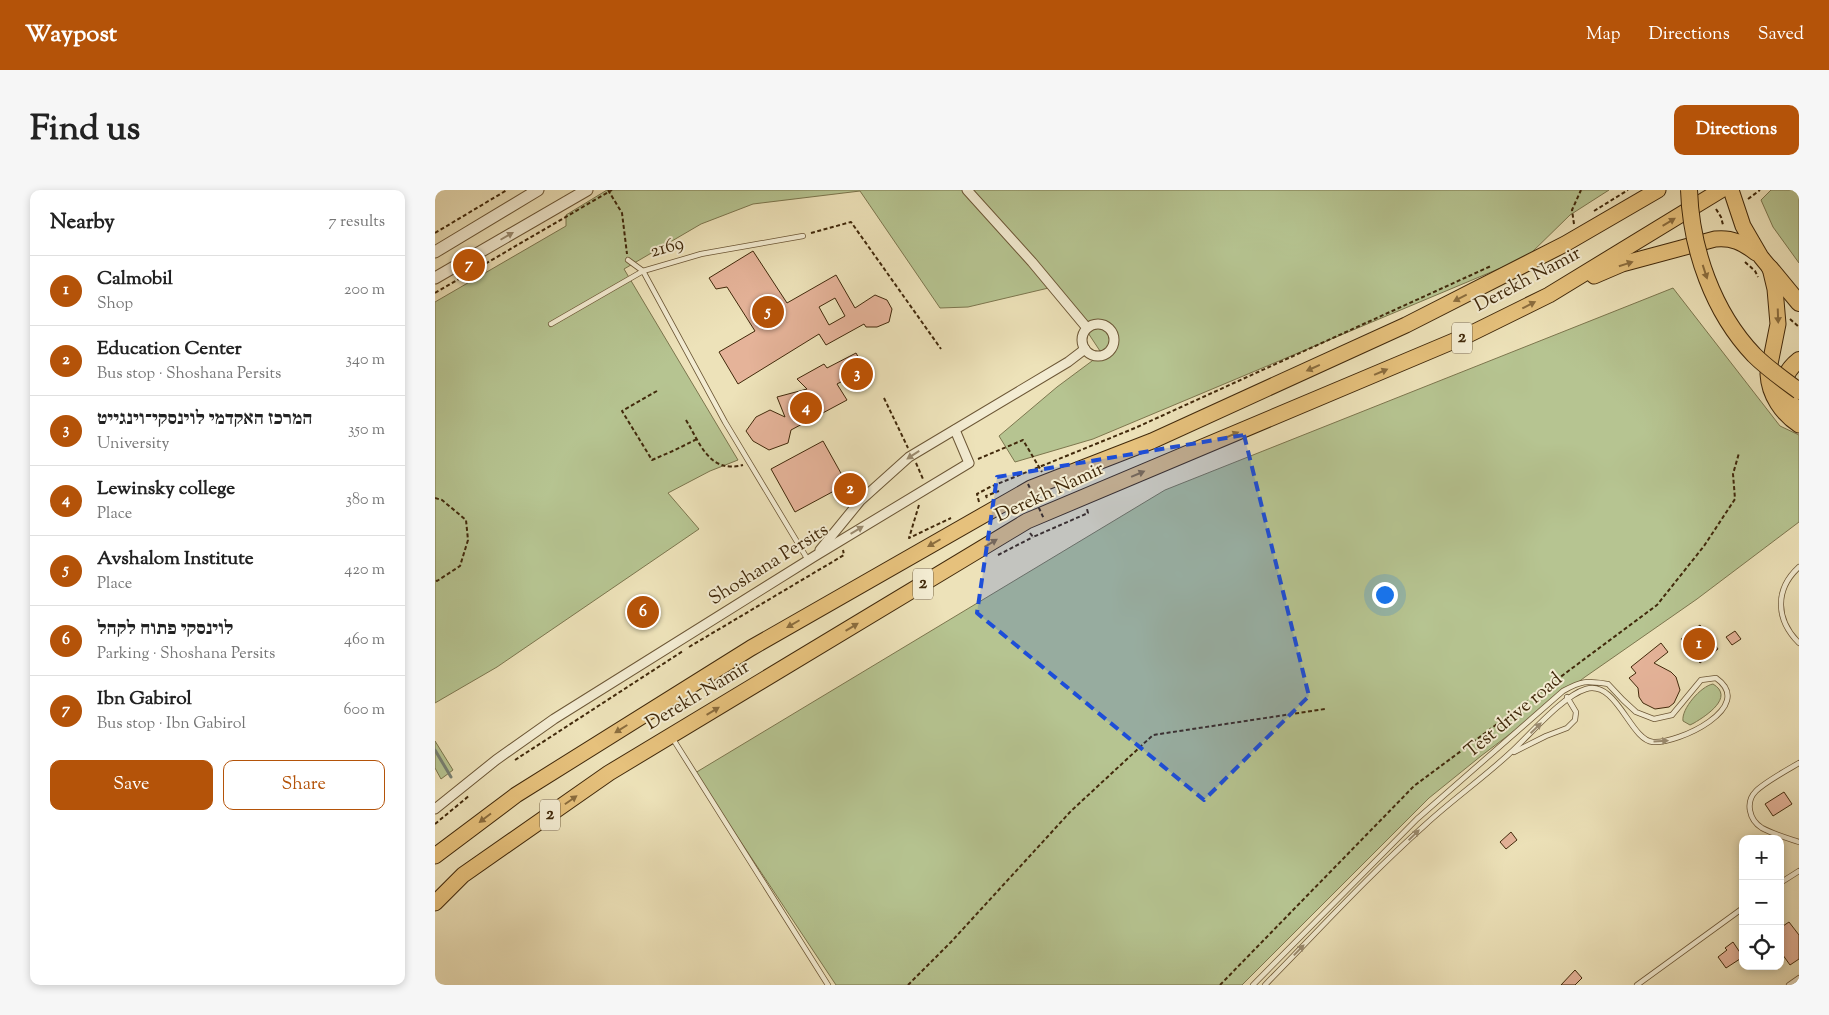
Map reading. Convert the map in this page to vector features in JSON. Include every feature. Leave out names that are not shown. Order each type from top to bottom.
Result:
[{"type":"highway","name":"Derekh Namir","points":[[435,856],[515,795],[751,648],[1031,488],[1152,441],[1406,326],[1565,244],[1658,190]]},
{"type":"highway","points":[[1689,190],[1702,263],[1718,304],[1754,354],[1799,391]]},
{"type":"highway","name":"Derekh Namir","points":[[435,903],[463,876],[609,774],[1027,521],[1468,335],[1549,295],[1721,190]]},
{"type":"highway","points":[[1731,190],[1743,226],[1766,263],[1799,302]]},
{"type":"highway","points":[[1549,295],[1622,264],[1715,239],[1726,238],[1743,243],[1766,263],[1775,289],[1778,315],[1768,383],[1775,400],[1783,411],[1799,425]]},
{"type":"highway","points":[[1799,360],[1787,374],[1784,392],[1793,406],[1799,410]]},
{"type":"street","points":[[435,252],[538,190]]},
{"type":"street","points":[[435,278],[587,190]]},
{"type":"street","points":[[967,190],[1038,268],[1087,328]]},
{"type":"street","points":[[1097,324],[1107,327],[1110,331],[1113,341],[1109,350],[1101,356],[1091,354],[1085,349],[1082,337],[1087,328],[1097,324]]},
{"type":"street","points":[[811,558],[860,501],[912,455],[1068,362],[1085,349]]},
{"type":"street","points":[[955,430],[969,463]]},
{"type":"street","name":"Shoshana Persits","points":[[435,809],[496,760],[554,719],[811,558],[969,463]]},
{"type":"lane","name":"2169","points":[[551,324],[643,271],[701,254],[803,236]]},
{"type":"lane","points":[[628,260],[643,271],[725,422],[811,558]]},
{"type":"lane","points":[[1799,567],[1789,577],[1783,588],[1781,612],[1791,635],[1799,643]]},
{"type":"lane","name":"Test drive road","points":[[1253,985],[1417,819],[1563,692],[1578,683],[1588,681],[1608,684],[1636,712],[1654,719],[1672,715],[1701,680],[1715,678],[1723,683],[1729,694],[1729,701],[1723,710],[1692,732],[1670,741],[1652,742],[1642,736],[1619,706],[1605,692],[1595,688],[1585,689],[1568,698],[1508,755],[1424,826],[1360,887],[1265,985]]},
{"type":"lane","points":[[1508,755],[1567,728],[1575,720],[1576,712],[1563,692]]},
{"type":"lane","points":[[671,736],[828,985]]},
{"type":"lane","points":[[1799,763],[1757,790],[1751,798],[1750,812],[1753,820],[1762,828],[1799,842]]},
{"type":"lane","points":[[1784,881],[1799,872]]},
{"type":"lane","points":[[1637,985],[1739,911]]},
{"type":"lane","points":[[1789,985],[1799,978]]},
{"type":"path","points":[[435,233],[507,190]]},
{"type":"path","points":[[1574,224],[1572,210],[1581,190]]},
{"type":"path","points":[[435,293],[610,191],[622,213],[628,260]]},
{"type":"path","points":[[803,236],[851,222],[941,350]]},
{"type":"path","points":[[980,504],[977,494],[1135,428],[1495,264]]},
{"type":"path","points":[[657,390],[622,410],[652,460],[697,439]]},
{"type":"path","points":[[884,398],[928,488]]},
{"type":"path","points":[[685,420],[708,457],[717,464],[736,467],[750,463]]},
{"type":"path","points":[[969,463],[1023,440],[1042,472]]},
{"type":"path","points":[[1220,985],[1414,786],[1657,605],[1704,546],[1735,500],[1733,474],[1739,453]]},
{"type":"path","points":[[1029,484],[1045,518]]},
{"type":"path","points":[[917,494],[919,503],[909,538],[953,517]]},
{"type":"path","points":[[435,498],[442,500],[465,520],[468,540],[460,566],[437,581],[435,579]]},
{"type":"path","points":[[999,555],[1033,537]]},
{"type":"path","points":[[510,763],[687,648],[844,555],[841,540]]},
{"type":"path","points":[[908,985],[951,942],[1071,811],[1153,735],[1325,709]]},
{"type":"path","points":[[435,824],[472,793]]},
{"type":"highlighted area","points":[[1244,435],[1309,696],[1204,800],[977,613],[997,477]]},
{"type":"green space","points":[[607,190],[1609,190],[1570,215],[1527,257],[1093,439],[1015,462],[999,436],[1057,387],[1096,358],[1100,351],[1057,286],[968,307],[940,308],[860,191],[753,204],[701,224],[624,269],[738,460],[710,471],[668,493],[699,529],[497,667],[435,703],[435,302],[566,226],[566,215]]},
{"type":"green space","points":[[1771,190],[1799,190],[1799,263],[1773,227],[1761,200]]},
{"type":"green space","points":[[1673,288],[1780,426],[1799,435],[1799,522],[1697,599],[1585,677],[1429,798],[1242,985],[836,985],[695,773],[1165,490]]},
{"type":"green space","points":[[1713,684],[1719,689],[1721,695],[1716,706],[1705,716],[1690,725],[1683,721],[1688,705],[1698,693]]},
{"type":"green space","points":[[435,741],[453,770],[441,779],[435,768]]},
{"type":"building","points":[[753,251],[787,303],[836,275],[855,308],[875,295],[887,300],[892,309],[889,322],[877,327],[866,327],[864,324],[826,345],[819,334],[738,384],[719,352],[755,331],[727,287],[716,289],[709,278]],"holes":[[[835,298],[845,316],[829,325],[819,307]]]},
{"type":"building","points":[[856,353],[865,369],[837,384],[847,400],[791,430],[788,443],[769,450],[753,441],[746,431],[756,417],[770,410],[785,417],[777,397],[807,389],[797,379],[824,364],[827,368]]},
{"type":"building","points":[[823,441],[847,484],[795,512],[771,469]]},
{"type":"building","points":[[1700,625],[1718,649],[1700,663],[1681,639]]},
{"type":"building","points":[[1735,631],[1741,639],[1732,645],[1726,637]]},
{"type":"building","points":[[1661,643],[1668,652],[1654,663],[1671,672],[1676,677],[1680,690],[1674,703],[1669,707],[1655,709],[1643,703],[1639,697],[1638,688],[1629,678],[1636,673],[1631,667]]},
{"type":"building","points":[[1784,792],[1792,804],[1773,816],[1765,804]]},
{"type":"building","points":[[1511,832],[1517,840],[1506,849],[1500,842]]},
{"type":"building","points":[[1789,922],[1799,935],[1799,959],[1790,965],[1784,957],[1784,925]]},
{"type":"building","points":[[1733,942],[1739,951],[1739,960],[1726,968],[1718,957],[1727,950],[1725,948]]},
{"type":"building","points":[[1575,970],[1582,978],[1575,985],[1561,985]]},
{"type":"waterway","points":[[435,750],[451,777]]},
{"type":"place","name":"Ibn Gabirol","points":[[469,265]]},
{"type":"place","name":"Avshalom Institute","points":[[768,312]]},
{"type":"place","name":"המרכז האקדמי לוינסקי־וינגייט","points":[[857,374]]},
{"type":"place","name":"Lewinsky college","points":[[806,408]]},
{"type":"place","name":"Education Center","points":[[850,489]]},
{"type":"place","name":"לוינסקי פתוח לקהל","points":[[643,612]]},
{"type":"place","name":"Calmobil","points":[[1699,644]]}]
